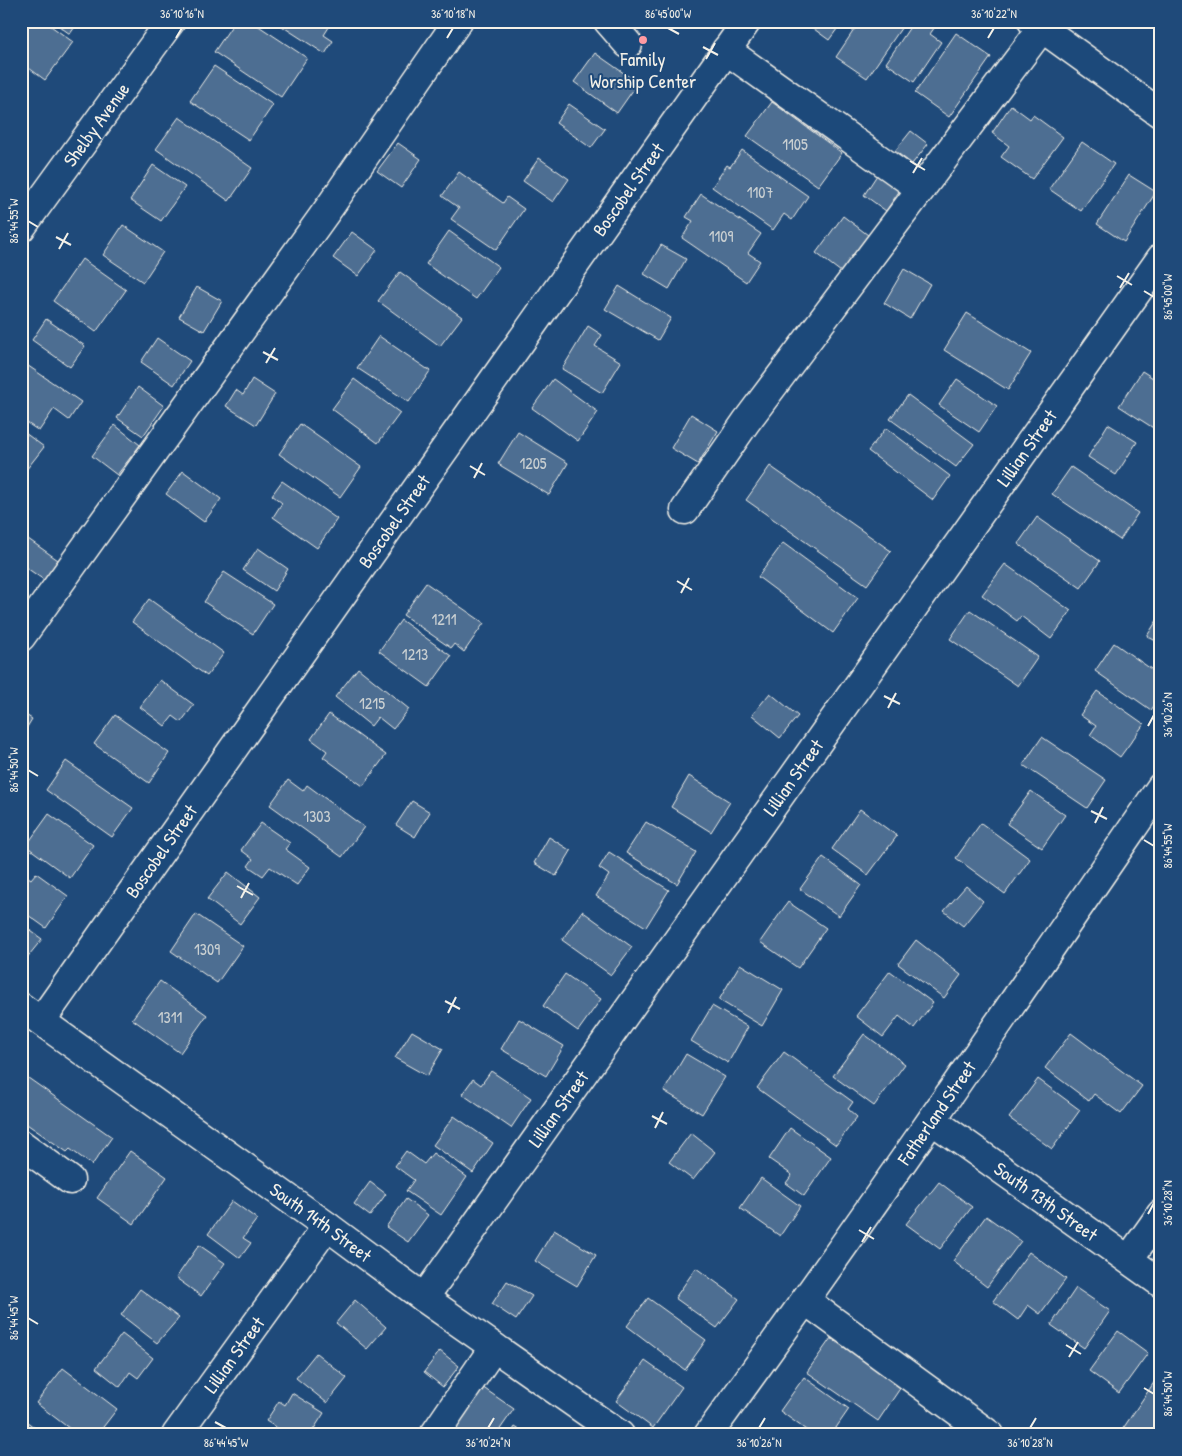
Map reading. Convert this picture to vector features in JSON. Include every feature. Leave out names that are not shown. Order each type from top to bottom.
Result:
[{"type":"street","name":"Shelby Avenue","points":[[21,228],[171,21]]},
{"type":"street","points":[[21,637],[331,205],[458,21]]},
{"type":"street","points":[[608,21],[628,44]]},
{"type":"street","name":"Boscobel Street","points":[[31,1014],[747,21]]},
{"type":"street","points":[[685,510],[746,422],[921,189],[1037,25],[1161,114]]},
{"type":"street","points":[[726,50],[921,189]]},
{"type":"street","name":"Lillian Street","points":[[424,1298],[1161,258]]},
{"type":"street","name":"Fatherland Street","points":[[708,1435],[806,1301],[1161,787]]},
{"type":"street","name":"South 14th Street","points":[[31,1014],[327,1226],[424,1298],[620,1435]]},
{"type":"street","name":"South 13th Street","points":[[932,1120],[1161,1283]]},
{"type":"street","points":[[21,1144],[70,1180]]},
{"type":"street","points":[[1128,1259],[1161,1214]]},
{"type":"street","name":"Lillian Street","points":[[176,1435],[327,1226]]},
{"type":"street","points":[[806,1301],[990,1435]]},
{"type":"street","points":[[434,1435],[494,1347]]},
{"type":"building","points":[[21,21],[44,21],[73,42],[45,80],[21,62]]},
{"type":"building","points":[[52,21],[79,21],[70,34]]},
{"type":"building","points":[[235,21],[251,21],[307,58],[281,97],[214,52]]},
{"type":"building","points":[[274,21],[333,21],[324,35],[333,41],[325,54]]},
{"type":"building","points":[[803,21],[843,21],[829,40]]},
{"type":"building","points":[[860,21],[906,21],[867,78],[836,57]]},
{"type":"building","points":[[914,21],[939,21],[930,34],[941,42],[914,82],[886,63]]},
{"type":"building","points":[[956,33],[991,57],[949,117],[915,93]]},
{"type":"building","points":[[595,53],[638,83],[617,113],[574,82]]},
{"type":"building","points":[[214,66],[273,105],[249,140],[190,101]]},
{"type":"building","points":[[772,102],[842,153],[818,186],[747,136]]},
{"type":"building","points":[[569,104],[605,129],[591,148],[556,123]]},
{"type":"building","points":[[1011,105],[1030,119],[1033,115],[1063,137],[1032,179],[1001,157],[1009,146],[992,133]]},
{"type":"building","points":[[179,117],[252,168],[229,201],[156,149]]},
{"type":"building","points":[[911,131],[928,144],[912,164],[895,151]]},
{"type":"building","points":[[1082,142],[1114,164],[1081,211],[1049,189]]},
{"type":"building","points":[[398,143],[421,159],[401,188],[377,171]]},
{"type":"building","points":[[742,150],[808,196],[792,220],[784,214],[773,230],[712,187],[727,165],[730,167]]},
{"type":"building","points":[[539,158],[569,179],[553,202],[523,181]]},
{"type":"building","points":[[153,165],[185,187],[161,221],[130,200]]},
{"type":"building","points":[[459,172],[503,203],[507,197],[524,209],[496,250],[451,219],[459,208],[442,196]]},
{"type":"building","points":[[877,175],[900,190],[886,211],[864,195]]},
{"type":"building","points":[[1129,175],[1156,192],[1124,242],[1097,224]]},
{"type":"building","points":[[701,194],[761,234],[748,253],[760,261],[746,282],[682,238],[693,221],[686,217]]},
{"type":"building","points":[[843,216],[868,235],[841,272],[816,253]]},
{"type":"building","points":[[123,225],[163,252],[143,282],[103,255]]},
{"type":"building","points":[[449,231],[499,267],[476,299],[426,264]]},
{"type":"building","points":[[352,232],[377,250],[358,276],[333,258]]},
{"type":"building","points":[[661,245],[686,259],[669,289],[644,274]]},
{"type":"building","points":[[82,259],[126,290],[96,332],[53,301]]},
{"type":"building","points":[[904,269],[930,284],[910,319],[884,303]]},
{"type":"building","points":[[400,272],[462,317],[440,346],[378,301]]},
{"type":"building","points":[[619,286],[671,318],[658,340],[605,309]]},
{"type":"building","points":[[197,287],[222,301],[204,331],[179,317]]},
{"type":"building","points":[[967,313],[1031,353],[1008,390],[944,350]]},
{"type":"building","points":[[46,319],[85,346],[70,367],[32,340]]},
{"type":"building","points":[[588,326],[602,335],[595,346],[621,362],[602,393],[562,369]]},
{"type":"building","points":[[379,336],[430,371],[409,402],[357,368]]},
{"type":"building","points":[[157,338],[190,361],[174,385],[141,362]]},
{"type":"building","points":[[21,361],[81,402],[69,420],[54,409],[39,431],[21,419]]},
{"type":"building","points":[[1142,371],[1161,383],[1161,426],[1158,431],[1119,406]]},
{"type":"building","points":[[252,379],[275,394],[256,425],[226,406],[236,390],[243,395]]},
{"type":"building","points":[[354,379],[400,413],[378,443],[332,409]]},
{"type":"building","points":[[553,379],[598,412],[578,441],[532,408]]},
{"type":"building","points":[[957,379],[997,406],[979,432],[939,405]]},
{"type":"building","points":[[138,387],[164,406],[143,436],[117,418]]},
{"type":"building","points":[[908,395],[974,444],[956,467],[890,419]]},
{"type":"building","points":[[691,414],[718,431],[698,464],[671,448]]},
{"type":"building","points":[[300,424],[361,467],[340,497],[279,454]]},
{"type":"building","points":[[1108,424],[1137,442],[1116,475],[1088,457]]},
{"type":"building","points":[[115,425],[140,445],[117,475],[92,456]]},
{"type":"building","points":[[886,428],[950,476],[933,500],[868,451]]},
{"type":"building","points":[[21,430],[44,447],[26,470],[21,466]]},
{"type":"building","points":[[518,432],[568,463],[549,495],[498,464]]},
{"type":"building","points":[[770,466],[891,551],[867,585],[746,500]]},
{"type":"building","points":[[1071,467],[1138,513],[1120,540],[1052,494]]},
{"type":"building","points":[[183,471],[221,499],[204,522],[166,494]]},
{"type":"building","points":[[282,481],[337,519],[317,548],[273,517],[282,503],[272,495]]},
{"type":"building","points":[[1037,517],[1100,561],[1081,588],[1018,544]]},
{"type":"building","points":[[21,534],[58,560],[44,580],[21,564]]},
{"type":"building","points":[[783,543],[858,598],[833,633],[758,577]]},
{"type":"building","points":[[258,548],[288,569],[274,591],[243,570]]},
{"type":"building","points":[[1005,564],[1071,611],[1051,639],[1021,616],[1017,621],[982,595]]},
{"type":"building","points":[[224,572],[273,604],[253,634],[204,602]]},
{"type":"building","points":[[426,583],[484,623],[464,652],[454,644],[451,648],[403,615]]},
{"type":"building","points":[[149,599],[224,653],[207,676],[132,622]]},
{"type":"building","points":[[970,610],[1038,657],[1018,686],[950,639]]},
{"type":"building","points":[[1161,614],[1161,644],[1147,636]]},
{"type":"building","points":[[401,620],[451,656],[429,687],[379,651]]},
{"type":"building","points":[[1114,643],[1161,676],[1161,696],[1151,710],[1095,671]]},
{"type":"building","points":[[358,668],[409,709],[393,729],[378,717],[371,726],[335,697]]},
{"type":"building","points":[[160,680],[194,705],[181,722],[173,716],[165,726],[140,707]]},
{"type":"building","points":[[1097,691],[1144,724],[1120,757],[1090,735],[1096,726],[1080,715]]},
{"type":"building","points":[[770,693],[798,716],[780,738],[752,715]]},
{"type":"building","points":[[21,712],[32,719],[21,737]]},
{"type":"building","points":[[329,714],[386,755],[363,786],[323,757],[327,751],[311,739]]},
{"type":"building","points":[[115,715],[169,753],[149,783],[94,744]]},
{"type":"building","points":[[1042,737],[1106,780],[1087,808],[1023,765]]},
{"type":"building","points":[[66,761],[133,808],[112,837],[46,790]]},
{"type":"building","points":[[689,776],[730,802],[711,832],[671,807]]},
{"type":"building","points":[[288,780],[303,791],[307,785],[364,827],[342,857],[270,805]]},
{"type":"building","points":[[1031,791],[1065,815],[1042,848],[1007,824]]},
{"type":"building","points":[[412,801],[430,812],[415,837],[396,825]]},
{"type":"building","points":[[860,809],[897,836],[868,875],[832,849]]},
{"type":"building","points":[[49,814],[93,845],[70,878],[26,846]]},
{"type":"building","points":[[646,822],[696,852],[677,884],[626,853]]},
{"type":"building","points":[[261,823],[290,843],[285,849],[310,867],[297,885],[270,867],[263,876],[248,866],[253,859],[241,850]]},
{"type":"building","points":[[981,823],[1030,859],[1005,894],[956,858]]},
{"type":"building","points":[[549,837],[571,851],[556,876],[534,863]]},
{"type":"building","points":[[609,852],[669,890],[646,927],[596,896],[609,875],[599,868]]},
{"type":"building","points":[[823,857],[861,885],[839,916],[800,889]]},
{"type":"building","points":[[21,872],[31,879],[36,873],[68,896],[46,928],[21,910]]},
{"type":"building","points":[[228,872],[260,897],[240,924],[207,899]]},
{"type":"building","points":[[966,886],[983,901],[963,926],[944,911]]},
{"type":"building","points":[[788,902],[826,928],[798,968],[760,942]]},
{"type":"building","points":[[582,911],[632,947],[611,975],[562,940]]},
{"type":"building","points":[[196,914],[243,946],[217,983],[171,951]]},
{"type":"building","points":[[21,924],[42,939],[21,965]]},
{"type":"building","points":[[916,940],[961,975],[944,998],[898,964]]},
{"type":"building","points":[[740,964],[783,990],[762,1026],[719,1000]]},
{"type":"building","points":[[890,971],[933,1003],[914,1028],[899,1016],[883,1037],[856,1016]]},
{"type":"building","points":[[565,974],[601,999],[578,1031],[543,1006]]},
{"type":"building","points":[[160,981],[207,1015],[180,1053],[132,1019]]},
{"type":"building","points":[[712,1006],[748,1027],[728,1063],[691,1041]]},
{"type":"building","points":[[519,1019],[564,1046],[546,1076],[501,1049]]},
{"type":"building","points":[[412,1031],[443,1049],[427,1076],[395,1058]]},
{"type":"building","points":[[1071,1033],[1142,1086],[1121,1114],[1094,1094],[1089,1101],[1045,1068]]},
{"type":"building","points":[[864,1034],[905,1064],[874,1106],[833,1076]]},
{"type":"building","points":[[784,1052],[853,1102],[848,1109],[857,1117],[836,1145],[757,1088]]},
{"type":"building","points":[[686,1054],[725,1077],[702,1114],[664,1091]]},
{"type":"building","points":[[491,1071],[531,1098],[511,1128],[462,1094],[473,1079],[481,1085]]},
{"type":"building","points":[[21,1073],[112,1137],[92,1165],[70,1149],[67,1152],[21,1120]]},
{"type":"building","points":[[1038,1079],[1080,1110],[1052,1149],[1009,1118]]},
{"type":"building","points":[[454,1116],[493,1143],[473,1173],[433,1145]]},
{"type":"building","points":[[790,1128],[831,1157],[804,1196],[786,1183],[792,1175],[769,1159]]},
{"type":"building","points":[[691,1133],[715,1152],[693,1180],[669,1162]]},
{"type":"building","points":[[130,1151],[167,1177],[134,1224],[97,1198]]},
{"type":"building","points":[[406,1151],[424,1164],[433,1153],[467,1177],[441,1215],[406,1191],[414,1180],[395,1166]]},
{"type":"building","points":[[761,1178],[800,1206],[780,1236],[740,1208]]},
{"type":"building","points":[[370,1182],[386,1194],[370,1216],[354,1204]]},
{"type":"building","points":[[939,1182],[972,1207],[940,1249],[906,1224]]},
{"type":"building","points":[[406,1199],[428,1215],[408,1242],[386,1227]]},
{"type":"building","points":[[232,1201],[257,1219],[243,1238],[251,1243],[240,1258],[208,1234]]},
{"type":"building","points":[[986,1216],[1021,1241],[987,1287],[953,1261]]},
{"type":"building","points":[[554,1230],[596,1255],[577,1286],[535,1261]]},
{"type":"building","points":[[199,1245],[225,1263],[201,1296],[176,1278]]},
{"type":"building","points":[[1029,1252],[1066,1279],[1040,1314],[1028,1305],[1018,1320],[993,1301]]},
{"type":"building","points":[[696,1268],[739,1299],[717,1328],[675,1298]]},
{"type":"building","points":[[507,1281],[532,1296],[516,1320],[492,1304]]},
{"type":"building","points":[[1076,1288],[1110,1311],[1084,1348],[1051,1325]]},
{"type":"building","points":[[140,1289],[179,1318],[157,1343],[121,1315]]},
{"type":"building","points":[[648,1298],[706,1340],[685,1370],[627,1326]]},
{"type":"building","points":[[355,1300],[386,1327],[367,1349],[336,1323]]},
{"type":"building","points":[[1118,1331],[1148,1353],[1119,1393],[1089,1371]]},
{"type":"building","points":[[122,1334],[153,1358],[138,1378],[130,1372],[120,1387],[96,1368]]},
{"type":"building","points":[[831,1338],[901,1387],[878,1421],[807,1372]]},
{"type":"building","points":[[440,1351],[459,1366],[443,1387],[424,1372]]},
{"type":"building","points":[[316,1353],[347,1378],[327,1403],[296,1378]]},
{"type":"building","points":[[645,1361],[682,1387],[653,1428],[616,1401]]},
{"type":"building","points":[[63,1368],[117,1409],[97,1435],[78,1435],[36,1403]]},
{"type":"building","points":[[1161,1372],[1161,1435],[1123,1435],[1120,1433]]},
{"type":"building","points":[[804,1377],[849,1409],[831,1435],[813,1435],[780,1411]]},
{"type":"building","points":[[482,1387],[514,1409],[496,1435],[449,1435]]},
{"type":"building","points":[[292,1393],[324,1413],[310,1435],[288,1435],[266,1421],[279,1401],[285,1405]]},
{"type":"building","points":[[21,1417],[44,1435],[21,1435]]},
{"type":"building","points":[[515,1427],[528,1435],[510,1435]]},
{"type":"place","name":"Family Worship Center","points":[[643,40]]}]
